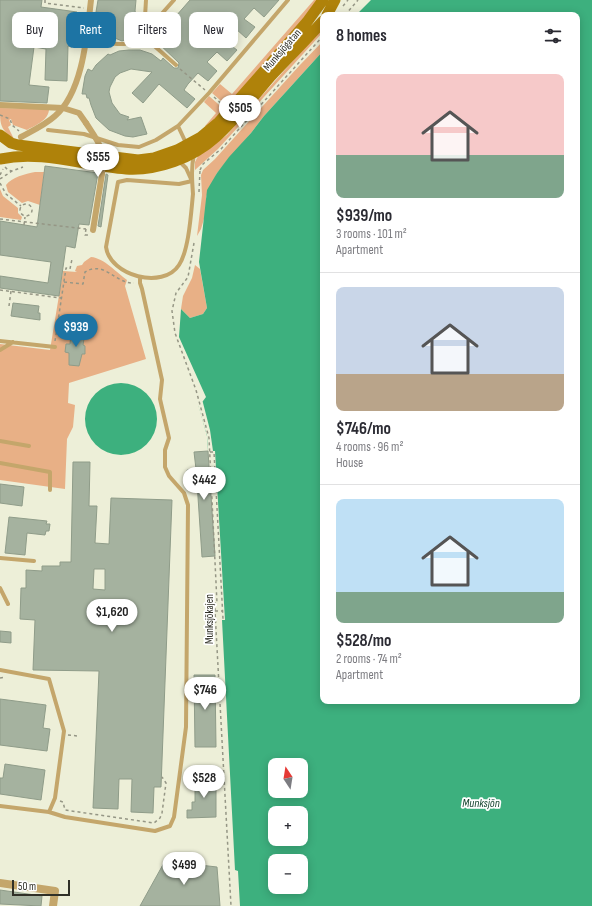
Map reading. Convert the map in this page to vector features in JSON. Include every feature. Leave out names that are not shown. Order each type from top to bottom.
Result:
[{"type":"main road","name":"Munksjögatan","points":[[237,117],[323,0]]},
{"type":"main road","points":[[329,12],[335,0]]},
{"type":"main road","name":"Munksjögatan","points":[[0,135],[11,143],[18,145],[132,160],[159,156],[191,148],[216,137],[237,117],[320,24]]},
{"type":"main road","name":"Munksjögatan","points":[[3,164],[36,155],[106,167],[137,170],[159,166],[177,160],[191,148]]},
{"type":"street","points":[[90,12],[91,0]]},
{"type":"street","points":[[21,137],[46,123],[56,116],[63,108],[77,83],[84,48]]},
{"type":"street","points":[[0,105],[63,108],[79,113],[99,141],[102,150],[102,174],[93,230]]},
{"type":"street","points":[[0,883],[55,891],[53,906]]},
{"type":"lane","points":[[145,12],[146,0]]},
{"type":"lane","points":[[163,12],[174,0]]},
{"type":"lane","points":[[48,130],[84,134],[118,145],[139,147],[156,140],[178,126],[209,93],[288,0]]},
{"type":"lane","points":[[157,48],[176,65]]},
{"type":"lane","points":[[178,126],[191,148],[194,194],[184,253],[179,265],[171,274],[159,278],[140,279],[126,272],[113,261],[107,253],[116,184],[120,180],[179,184],[192,180]]},
{"type":"lane","points":[[177,160],[186,168],[192,180]]},
{"type":"lane","points":[[0,806],[49,812],[65,817],[155,831],[170,826],[174,818],[186,727],[188,505],[184,493],[169,476],[165,467],[164,450],[169,438],[160,400],[162,380],[140,279]]},
{"type":"lane","points":[[0,341],[55,347]]},
{"type":"lane","points":[[0,350],[13,342]]},
{"type":"lane","points":[[0,441],[29,446]]},
{"type":"lane","points":[[0,464],[50,472],[50,490]]},
{"type":"lane","points":[[0,558],[34,561]]},
{"type":"lane","points":[[0,588],[8,604]]},
{"type":"lane","points":[[0,670],[49,680],[64,731],[55,798],[49,812]]},
{"type":"path","points":[[45,0],[45,3],[90,9]]},
{"type":"path","points":[[347,12],[358,0]]},
{"type":"path","points":[[176,65],[237,117]]},
{"type":"path","points":[[0,115],[10,119],[12,125]]},
{"type":"path","points":[[3,164],[8,170],[12,171]]},
{"type":"path","points":[[0,175],[3,164]]},
{"type":"path","points":[[0,179],[23,166]]},
{"type":"path","points":[[199,196],[200,170]]},
{"type":"path","points":[[0,183],[6,194],[21,206]]},
{"type":"path","points":[[21,206],[27,204],[32,208],[31,213],[26,216],[24,225]]},
{"type":"path","points":[[21,206],[21,213],[26,216]]},
{"type":"path","points":[[0,219],[86,229],[85,235]]},
{"type":"path","points":[[194,241],[188,277],[176,293],[172,311],[179,345],[204,416],[210,452],[214,452],[223,619]]},
{"type":"path","points":[[55,347],[66,268],[70,269],[72,259]]},
{"type":"path","points":[[64,282],[83,284],[85,272],[94,268],[107,271],[123,282],[135,283],[140,279]]},
{"type":"path","points":[[0,290],[62,298]]},
{"type":"path","points":[[9,306],[11,291]]},
{"type":"path","name":"Munksjökajen","points":[[210,452],[218,603],[215,603],[215,611],[230,906]]},
{"type":"path","points":[[215,611],[223,611]]},
{"type":"path","points":[[0,678],[9,677]]},
{"type":"path","points":[[55,798],[63,802],[65,810],[154,823],[160,818],[162,813],[166,782],[162,777]]},
{"type":"shaded area","points":[[314,0],[318,0],[312,9],[228,107],[212,93],[220,84],[232,94]]},
{"type":"shaded area","points":[[320,30],[320,35],[245,118],[242,118]]},
{"type":"shaded area","points":[[320,44],[320,54],[264,116],[217,173],[206,197],[206,212],[201,229],[197,236],[202,195],[201,175],[203,170],[215,159]]},
{"type":"shaded area","points":[[209,96],[225,110],[207,127],[205,126],[216,113],[204,102]]},
{"type":"shaded area","points":[[0,108],[49,109],[47,116],[44,119],[27,130],[13,125],[11,119],[9,120],[11,125],[8,127],[14,139],[3,129],[0,118]]},
{"type":"shaded area","points":[[238,122],[239,126],[218,149],[195,170],[195,162],[198,156],[227,135]]},
{"type":"shaded area","points":[[35,172],[44,172],[40,205],[28,201],[22,203],[8,192],[6,185],[15,178]]},
{"type":"shaded area","points":[[0,189],[3,196],[18,208],[18,213],[22,217],[21,220],[0,217]]},
{"type":"shaded area","points":[[91,257],[101,260],[127,280],[125,286],[146,359],[69,383],[68,403],[75,405],[73,427],[67,439],[65,489],[0,480],[0,344],[50,350],[63,271],[77,272],[75,271],[77,266],[82,265]]},
{"type":"shaded area","points":[[195,265],[200,269],[207,308],[203,314],[190,318],[181,309],[183,296],[192,278]]},
{"type":"water","name":"Munksjön","points":[[371,0],[592,0],[592,906],[240,906],[238,871],[235,870],[222,620],[225,620],[215,451],[208,451],[207,436],[198,404],[206,397],[179,337],[181,309],[190,318],[203,314],[207,308],[199,262],[207,190],[229,157],[264,116],[320,54],[320,704],[580,704],[580,12],[359,12]]},
{"type":"water","points":[[114,383],[128,383],[147,393],[157,412],[157,426],[147,445],[128,455],[114,455],[95,445],[85,426],[85,412],[95,393]]},
{"type":"pier","points":[[202,399],[210,430],[213,451],[208,451],[207,436],[197,402]]},
{"type":"building","points":[[0,0],[42,0],[41,7],[77,12],[66,12],[66,48],[68,48],[67,81],[45,80],[46,49],[40,48],[58,48],[58,12],[12,12],[12,48],[34,48],[29,85],[49,87],[47,103],[0,101]]},
{"type":"building","points":[[98,0],[136,0],[135,12],[124,12],[124,40],[122,41],[116,38],[116,12],[96,12]]},
{"type":"building","points":[[190,0],[279,0],[264,17],[254,8],[244,19],[255,27],[246,38],[238,31],[238,12],[189,12],[189,48],[234,48],[237,50],[227,61],[217,52],[207,62],[217,71],[208,81],[198,73],[188,84],[184,90],[195,99],[187,108],[159,84],[143,103],[132,93],[152,72],[131,69],[120,73],[115,77],[110,87],[109,92],[112,103],[120,114],[129,117],[127,120],[141,117],[147,134],[133,137],[125,136],[109,130],[96,118],[89,98],[87,98],[86,94],[82,94],[85,76],[88,69],[92,71],[108,54],[110,55],[119,51],[129,50],[140,50],[152,54],[161,61],[163,58],[174,68],[178,68],[179,63],[163,48],[181,48],[181,12],[180,12]]},
{"type":"building","points":[[45,166],[98,173],[89,225],[79,224],[75,248],[66,246],[59,296],[0,288],[0,276],[48,283],[51,262],[0,255],[0,221],[37,227]]},
{"type":"building","points":[[106,174],[108,175],[101,227],[98,226]]},
{"type":"building","points":[[13,303],[39,306],[38,313],[40,313],[40,320],[11,316]]},
{"type":"building","points":[[71,331],[85,333],[83,345],[85,346],[85,354],[82,354],[79,366],[69,365],[69,353],[65,352],[66,344],[70,344]]},
{"type":"building","points":[[208,451],[215,556],[202,557],[197,482],[188,483],[187,470],[196,469],[194,452]]},
{"type":"building","points":[[73,462],[90,462],[89,506],[97,506],[95,543],[109,544],[111,498],[172,500],[161,787],[154,787],[153,813],[131,812],[132,779],[119,779],[118,809],[93,808],[99,671],[33,670],[35,620],[20,619],[21,588],[26,588],[26,570],[42,571],[42,566],[60,566],[60,562],[71,562]],"holes":[[[94,569],[105,569],[105,590],[93,589]]]},
{"type":"building","points":[[0,484],[24,487],[22,506],[0,503]]},
{"type":"building","points":[[9,517],[47,521],[46,524],[50,524],[49,531],[46,531],[45,535],[27,533],[25,555],[5,553]]},
{"type":"building","points":[[0,631],[11,632],[11,643],[0,642]]},
{"type":"building","points":[[194,675],[215,675],[216,747],[195,747]]},
{"type":"building","points":[[0,699],[46,705],[43,728],[50,729],[47,751],[0,745]]},
{"type":"building","points":[[5,764],[45,770],[41,800],[0,794],[0,778],[3,778]]},
{"type":"building","points":[[195,777],[216,777],[216,817],[187,818],[187,810],[192,810],[192,802],[195,802]]},
{"type":"building","points":[[165,861],[217,867],[220,906],[140,906]]},
{"type":"building","points":[[0,890],[42,896],[41,906],[0,904]]}]
